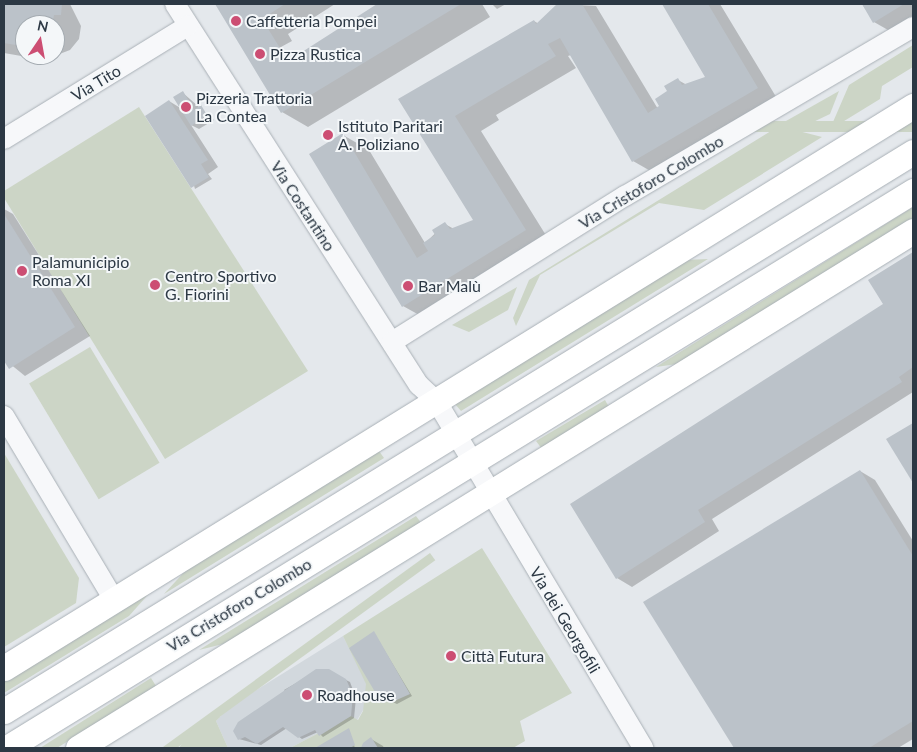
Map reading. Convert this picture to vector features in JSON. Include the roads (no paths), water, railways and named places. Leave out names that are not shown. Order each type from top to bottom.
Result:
[{"type":"main road","points":[[4,668],[913,106]]},
{"type":"main road","name":"Via Cristoforo Colombo","points":[[4,711],[913,152]]},
{"type":"main road","name":"Via Cristoforo Colombo","points":[[7,748],[913,191]]},
{"type":"main road","points":[[78,748],[913,231]]},
{"type":"main road","points":[[702,236],[749,253]]},
{"type":"main road","points":[[610,376],[682,374]]},
{"type":"main road","points":[[116,641],[181,558]]},
{"type":"main road","points":[[140,666],[234,651]]},
{"type":"street","name":"Via Costantino","points":[[176,4],[188,26],[419,385],[437,402]]},
{"type":"street","name":"Via Tito","points":[[4,139],[188,26]]},
{"type":"street","name":"Via Cristoforo Colombo","points":[[392,342],[626,196],[913,27]]},
{"type":"street","points":[[437,402],[489,492]]},
{"type":"street","points":[[4,416],[114,600]]},
{"type":"street","name":"Via dei Georgofili","points":[[489,492],[643,748]]},
{"type":"place","name":"Caffetteria Pompei","points":[[236,21]]},
{"type":"place","name":"Pizza Rustica","points":[[260,54]]},
{"type":"place","name":"Pizzeria Trattoria La Contea","points":[[186,107]]},
{"type":"place","name":"Istituto Paritari A. Poliziano","points":[[328,135]]},
{"type":"place","name":"Palamunicipio Roma XI","points":[[22,271]]},
{"type":"place","name":"Centro Sportivo G. Fiorini","points":[[155,285]]},
{"type":"place","name":"Bar Malù","points":[[408,286]]},
{"type":"place","name":"Città Futura","points":[[451,656]]},
{"type":"place","name":"Roadhouse","points":[[307,695]]}]
